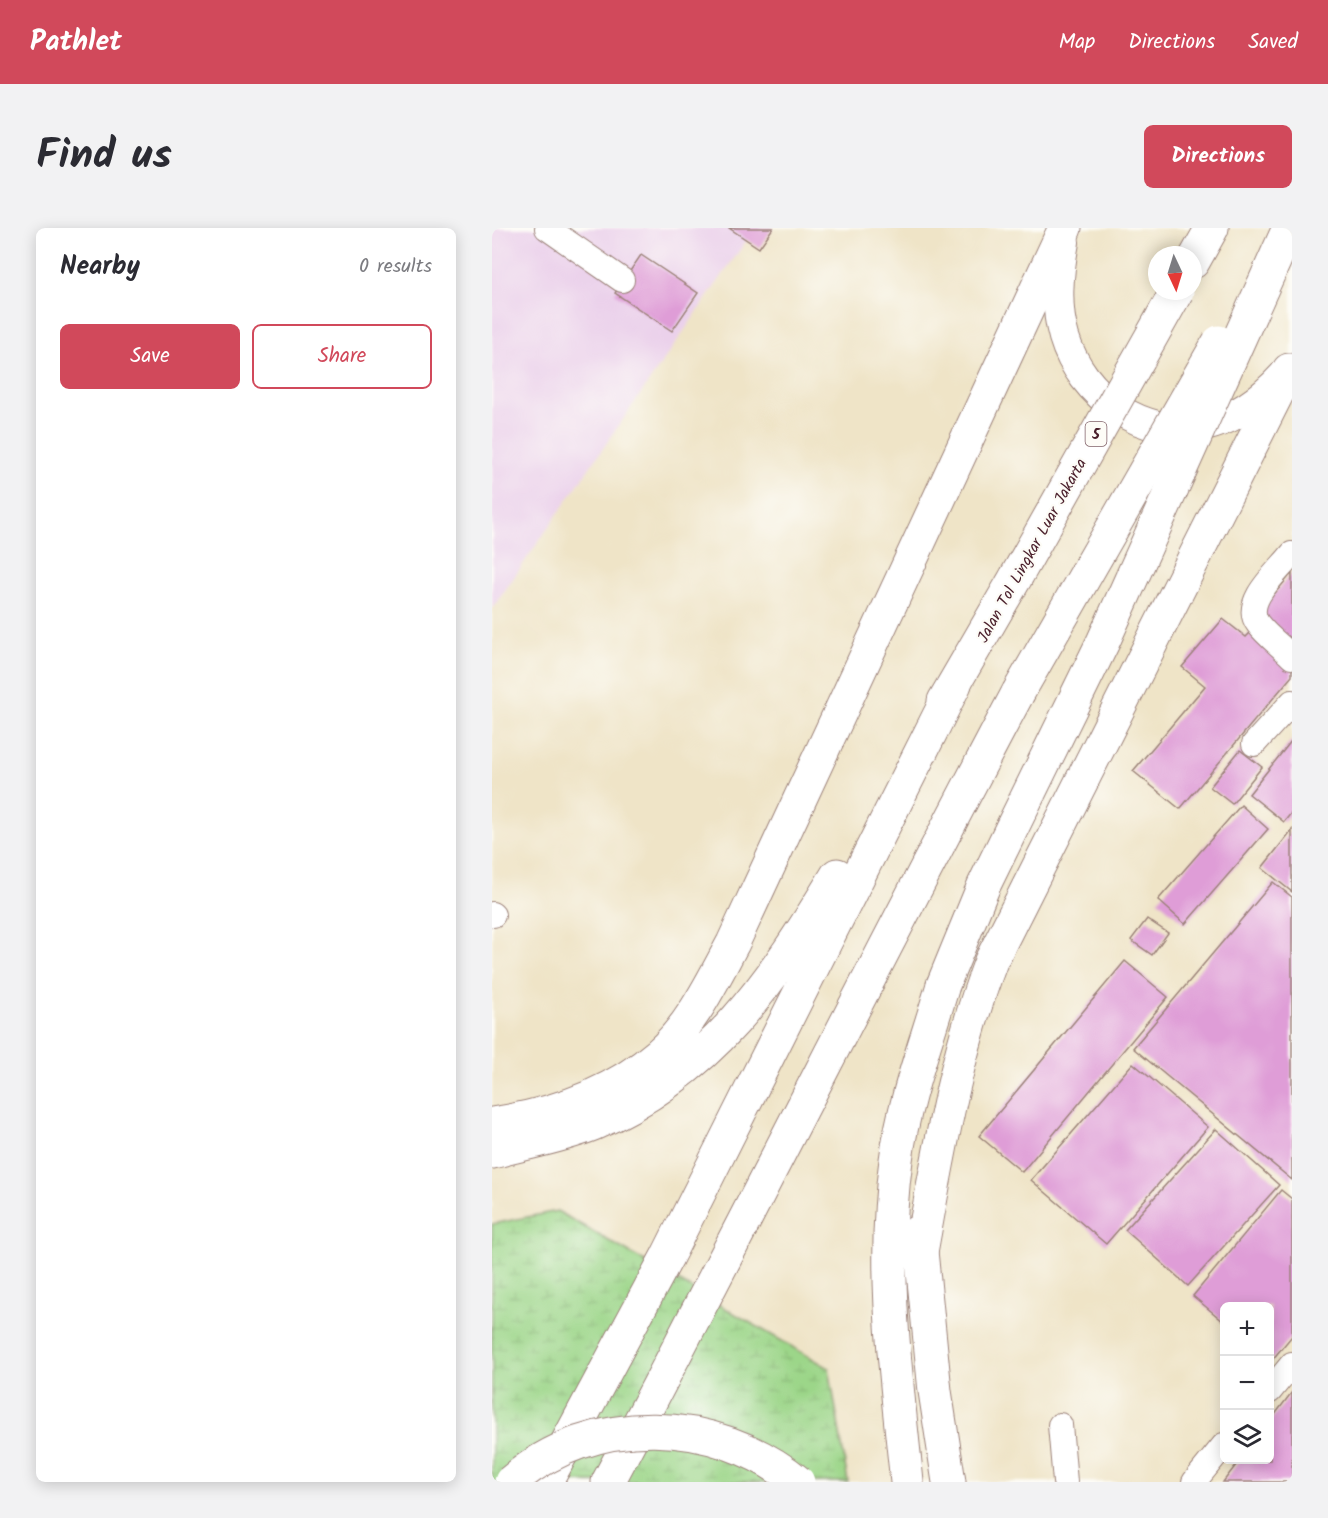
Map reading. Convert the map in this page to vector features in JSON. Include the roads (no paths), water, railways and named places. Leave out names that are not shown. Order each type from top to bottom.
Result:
[{"type":"highway","points":[[492,1124],[565,1109],[627,1077],[660,1053],[682,1028],[710,985],[743,921],[1067,228]]},
{"type":"highway","points":[[1202,246],[1212,228]]},
{"type":"highway","points":[[608,1482],[716,1279],[891,932],[1018,693],[1283,228]]},
{"type":"highway","points":[[906,1482],[890,1275],[891,1202],[904,1114],[912,1078],[943,985],[984,885],[1103,642],[1289,228]]},
{"type":"highway","name":"Jalan Tol Lingkar Luar Jakarta","points":[[956,684],[1172,300]]},
{"type":"highway","points":[[921,1252],[956,1070],[978,995],[991,961],[1290,366]]},
{"type":"highway","points":[[492,1152],[591,1125],[634,1104],[666,1085],[717,1040],[762,992],[806,928],[956,684]]},
{"type":"highway","points":[[546,1482],[667,1257],[956,684]]},
{"type":"highway","points":[[933,1020],[916,1204],[935,1391],[949,1482]]},
{"type":"highway","points":[[492,1138],[591,1125]]},
{"type":"highway","points":[[935,1391],[963,1482]]},
{"type":"highway","points":[[511,1482],[556,1453],[584,1441],[605,1434],[645,1430],[680,1431],[738,1446],[772,1463],[798,1482]]},
{"type":"main road","points":[[1067,228],[1058,283],[1059,314],[1064,339],[1087,382],[1116,408],[1132,417],[1165,428],[1186,429],[1204,426],[1252,405],[1290,366]]},
{"type":"lane","points":[[547,228],[622,280]]},
{"type":"lane","points":[[1292,554],[1255,599],[1253,613],[1257,623],[1292,657]]},
{"type":"lane","points":[[1254,744],[1292,702]]},
{"type":"lane","points":[[1274,1385],[1292,1364]]},
{"type":"lane","points":[[1060,1425],[1065,1482]]},
{"type":"lane","points":[[1194,1482],[1220,1450]]}]
